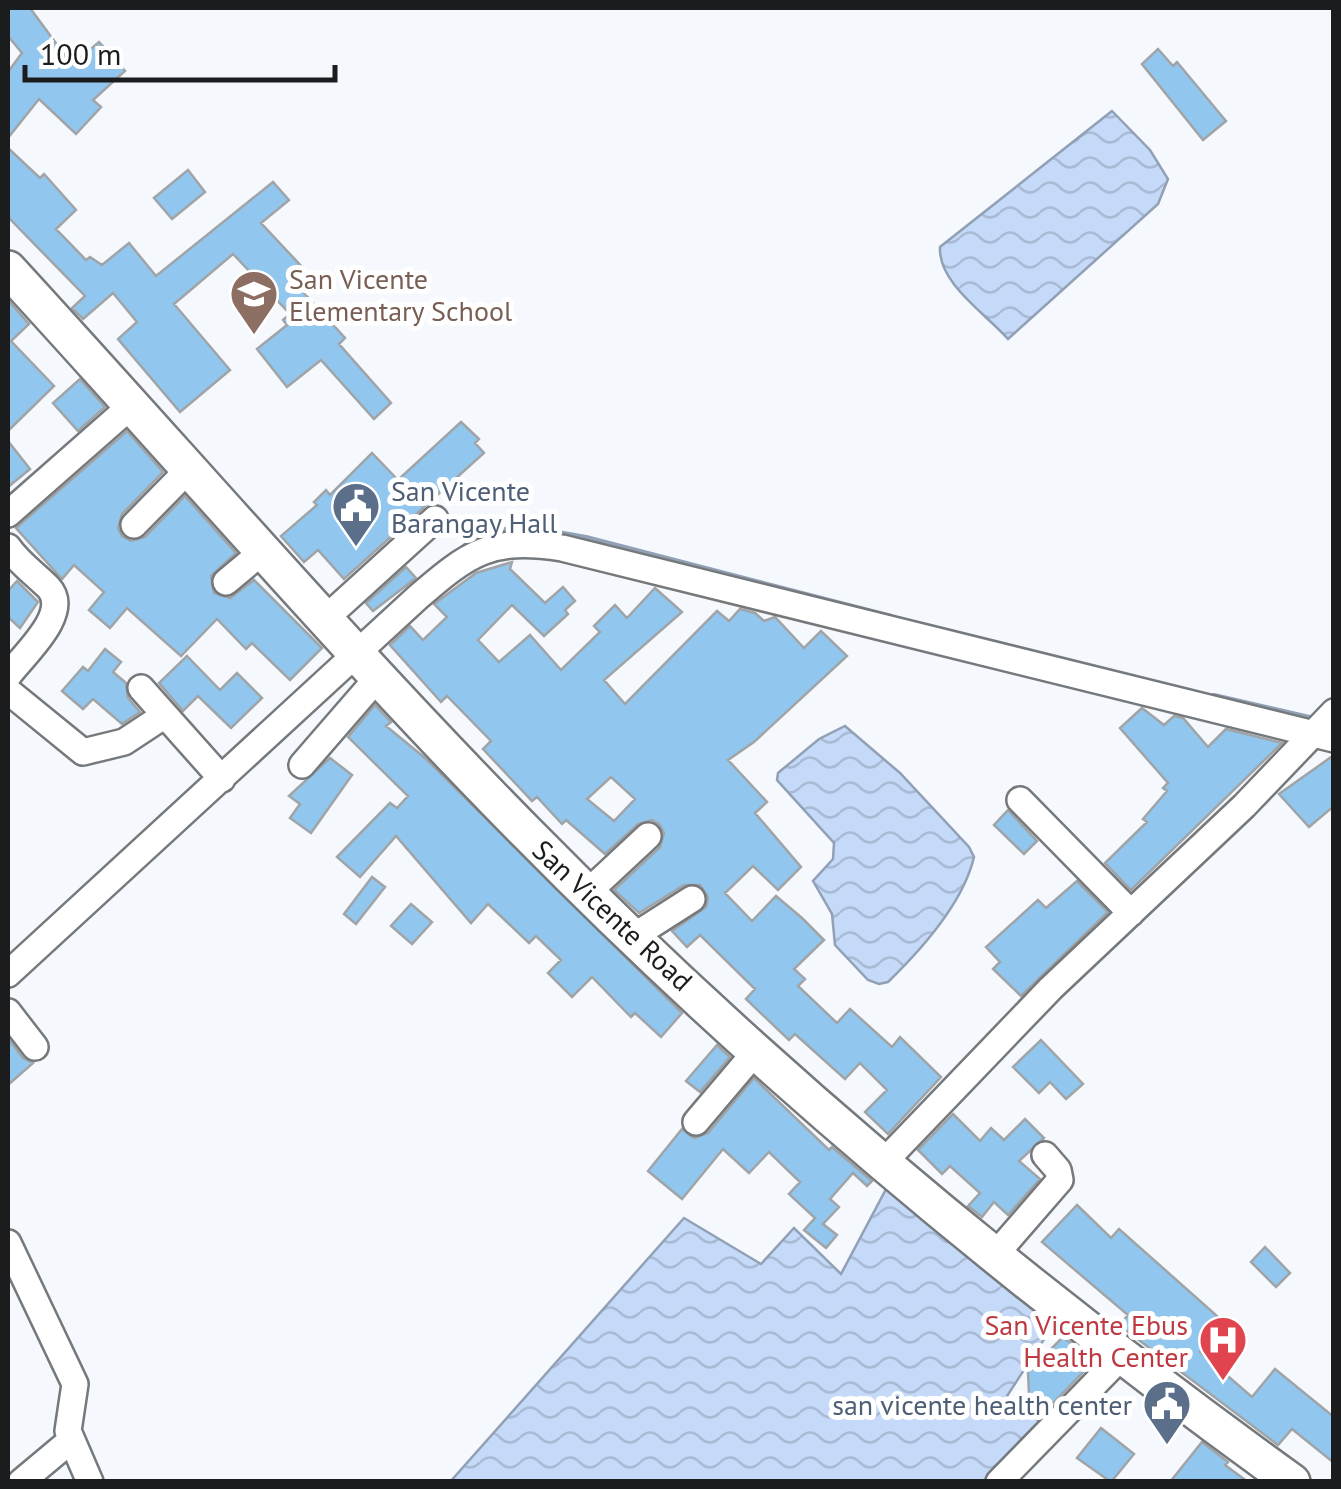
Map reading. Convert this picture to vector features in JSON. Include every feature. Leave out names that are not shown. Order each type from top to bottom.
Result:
[{"type":"street","name":"San Vicente Road","points":[[8,269],[326,618],[634,936],[882,1164],[1120,1358],[1292,1482]]},
{"type":"street","points":[[8,514],[132,405]]},
{"type":"street","points":[[134,525],[189,469]]},
{"type":"street","points":[[326,618],[435,519]]},
{"type":"street","points":[[302,765],[370,664],[464,558],[492,546],[536,544],[1325,737]]},
{"type":"street","points":[[8,547],[54,596],[53,617],[18,643],[8,676]]},
{"type":"street","points":[[226,582],[263,550]]},
{"type":"street","points":[[8,974],[222,779],[370,664]]},
{"type":"street","points":[[141,688],[222,779]]},
{"type":"street","points":[[8,691],[83,752],[124,742],[165,715]]},
{"type":"street","points":[[882,1164],[1051,988],[1325,737],[1334,712]]},
{"type":"street","points":[[1020,800],[1130,912]]},
{"type":"street","points":[[588,892],[648,836]]},
{"type":"street","points":[[634,936],[692,899]]},
{"type":"street","points":[[8,1012],[35,1047]]},
{"type":"street","points":[[696,1122],[757,1050]]},
{"type":"street","points":[[995,1255],[1060,1180],[1058,1170],[1044,1154]]},
{"type":"street","points":[[8,1243],[75,1384],[70,1440],[86,1464],[90,1482]]},
{"type":"street","points":[[1000,1482],[1120,1358]]},
{"type":"street","points":[[21,1482],[70,1440]]},
{"type":"water","points":[[1112,111],[1150,150],[1168,179],[1158,204],[1008,339],[955,285],[941,260],[940,247]]},
{"type":"water","points":[[845,726],[900,773],[974,857],[951,909],[914,956],[888,982],[879,984],[868,980],[835,945],[832,914],[813,881],[833,859],[834,843],[777,780],[778,773],[819,739]]},
{"type":"water","points":[[893,1176],[1058,1318],[1007,1396],[1048,1428],[995,1481],[450,1482],[684,1218],[761,1264],[794,1228],[841,1274]]},
{"type":"building","points":[[8,8],[30,8],[72,65],[99,42],[125,71],[93,100],[101,107],[76,134],[39,99],[8,138],[8,72],[22,53],[8,36]]},
{"type":"building","points":[[1158,49],[1173,66],[1177,62],[1226,121],[1203,140],[1142,64]]},
{"type":"building","points":[[8,148],[40,178],[44,174],[76,210],[56,229],[86,260],[90,257],[102,265],[129,243],[156,276],[273,182],[289,200],[261,223],[317,283],[305,294],[345,338],[339,344],[391,403],[374,419],[321,360],[287,387],[257,349],[287,325],[283,320],[290,314],[233,254],[174,304],[230,370],[180,412],[118,339],[137,322],[113,293],[83,319],[72,308],[85,296],[8,217]]},
{"type":"building","points":[[188,170],[205,192],[172,219],[154,198]]},
{"type":"building","points":[[8,300],[29,324],[11,341],[54,386],[8,431]]},
{"type":"building","points":[[80,379],[105,407],[78,431],[53,403]]},
{"type":"building","points":[[461,422],[479,439],[475,443],[484,453],[344,579],[318,550],[304,562],[281,536],[317,505],[314,502],[326,490],[330,495],[372,453],[398,480]]},
{"type":"building","points":[[127,431],[163,472],[122,514],[118,528],[122,536],[131,541],[145,537],[185,496],[236,553],[211,576],[214,593],[230,598],[254,580],[322,648],[290,680],[252,643],[246,649],[217,619],[181,656],[127,608],[110,628],[89,610],[104,592],[74,565],[62,579],[16,528]]},
{"type":"building","points":[[8,441],[30,469],[8,487]]},
{"type":"building","points":[[512,562],[510,569],[545,603],[563,587],[575,601],[565,610],[568,614],[544,636],[512,605],[478,640],[499,662],[530,635],[561,670],[600,632],[594,626],[615,605],[627,618],[655,588],[682,612],[604,680],[625,704],[717,611],[729,621],[740,609],[755,613],[764,621],[775,617],[804,648],[821,631],[847,656],[754,742],[728,760],[767,802],[755,813],[801,867],[778,890],[753,866],[725,893],[752,921],[776,896],[802,918],[824,940],[794,969],[805,979],[798,986],[837,1023],[850,1009],[892,1047],[900,1037],[941,1077],[888,1134],[865,1112],[887,1090],[860,1063],[845,1079],[795,1034],[789,1040],[746,999],[755,989],[700,935],[687,947],[672,931],[706,907],[708,897],[700,885],[684,885],[639,913],[614,890],[660,847],[664,833],[659,824],[652,820],[638,824],[605,854],[566,820],[562,824],[537,797],[532,801],[483,749],[491,741],[447,696],[441,702],[390,645],[410,626],[423,640],[447,617],[434,604],[476,573]],"holes":[[[611,777],[635,799],[614,821],[587,799]]]},
{"type":"building","points":[[406,567],[416,578],[373,611],[366,603]]},
{"type":"building","points":[[17,581],[38,602],[20,628],[8,617],[8,591]]},
{"type":"building","points":[[105,649],[121,662],[113,672],[126,683],[128,698],[140,712],[122,724],[93,699],[83,709],[62,691],[83,667],[88,671]]},
{"type":"building","points":[[187,656],[220,690],[237,673],[262,698],[231,728],[198,696],[183,711],[159,683]]},
{"type":"building","points":[[375,705],[391,722],[386,726],[425,758],[682,1013],[661,1037],[635,1013],[631,1017],[592,977],[572,997],[548,973],[561,960],[536,936],[529,943],[488,904],[471,923],[396,836],[360,877],[337,857],[390,803],[397,808],[408,796],[348,737]]},
{"type":"building","points":[[1142,708],[1164,725],[1174,716],[1183,718],[1208,747],[1226,729],[1282,743],[1131,890],[1105,863],[1147,822],[1143,819],[1167,791],[1163,788],[1168,783],[1120,728]]},
{"type":"building","points":[[1334,755],[1334,806],[1309,827],[1279,794]]},
{"type":"building","points":[[330,758],[352,775],[311,833],[290,818],[300,804],[289,796]]},
{"type":"building","points":[[1008,810],[1037,841],[1024,854],[994,825]]},
{"type":"building","points":[[372,877],[385,887],[356,924],[344,914]]},
{"type":"building","points":[[1077,881],[1108,912],[1021,996],[993,969],[1000,962],[986,947],[1038,900],[1046,908]]},
{"type":"building","points":[[411,904],[432,922],[412,944],[391,926]]},
{"type":"building","points":[[8,1038],[23,1058],[33,1063],[8,1085]]},
{"type":"building","points":[[1041,1040],[1083,1084],[1066,1099],[1050,1082],[1039,1093],[1013,1067]]},
{"type":"building","points":[[717,1045],[730,1057],[700,1092],[686,1081]]},
{"type":"building","points":[[754,1078],[829,1150],[832,1147],[872,1181],[867,1186],[853,1173],[830,1199],[839,1207],[823,1224],[837,1235],[826,1248],[804,1230],[815,1218],[789,1194],[800,1182],[769,1152],[749,1173],[723,1149],[682,1199],[648,1171],[682,1129],[694,1138],[708,1133]]},
{"type":"building","points":[[953,1114],[980,1141],[991,1128],[1004,1140],[1025,1119],[1044,1138],[1019,1161],[1040,1179],[1008,1215],[994,1202],[982,1217],[968,1206],[980,1193],[950,1166],[942,1174],[918,1150]]},
{"type":"building","points":[[1077,1205],[1111,1238],[1119,1229],[1226,1324],[1200,1352],[1252,1397],[1275,1369],[1334,1417],[1334,1463],[1292,1429],[1278,1445],[1119,1325],[1128,1315],[1042,1242]]},
{"type":"building","points":[[1265,1247],[1290,1273],[1276,1287],[1251,1262]]},
{"type":"building","points":[[1063,1337],[1094,1361],[1052,1404],[1042,1404],[1029,1394],[1028,1372]]},
{"type":"building","points":[[1101,1428],[1134,1454],[1111,1482],[1077,1458]]},
{"type":"building","points":[[1202,1442],[1228,1462],[1225,1465],[1248,1482],[1170,1482]]},
{"type":"waterway","points":[[461,550],[478,534],[524,527],[586,538],[891,617]]},
{"type":"waterway","points":[[1214,696],[1318,720]]},
{"type":"place","name":"San Vicente Elementary School","points":[[254,336]]},
{"type":"place","name":"San Vicente Barangay Hall","points":[[356,548]]},
{"type":"place","name":"San Vicente Ebus Health Center","points":[[1223,1382]]},
{"type":"place","name":"san vicente health center","points":[[1167,1446]]}]
